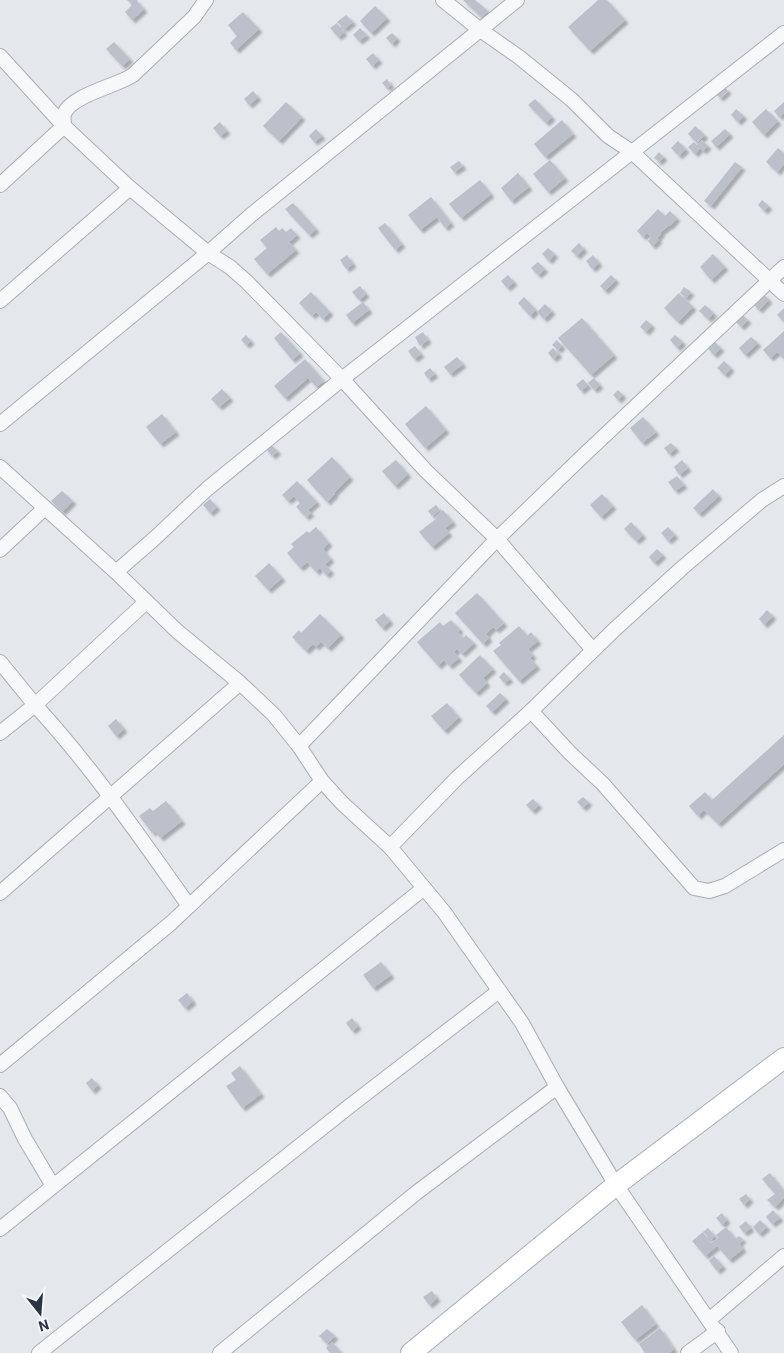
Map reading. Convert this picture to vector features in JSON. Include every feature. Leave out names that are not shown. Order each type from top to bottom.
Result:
[{"type":"street","points":[[0,185],[64,126],[64,114],[72,104],[134,75],[194,17],[206,0]]},
{"type":"street","points":[[443,0],[479,29],[519,57],[572,100],[608,136],[632,152],[784,294]]},
{"type":"street","points":[[0,424],[208,253],[251,215],[517,0]]},
{"type":"street","points":[[116,572],[207,489],[342,379],[784,33]]},
{"type":"street","points":[[0,56],[64,126],[130,188],[208,253],[230,267],[247,282],[342,379],[426,472],[497,539],[593,650]]},
{"type":"street","points":[[0,301],[130,188]]},
{"type":"street","points":[[298,746],[497,539],[784,267]]},
{"type":"street","points":[[0,467],[192,644],[240,683],[274,715],[322,781],[342,803],[390,847],[444,912],[522,1023],[557,1087],[616,1185],[731,1353]]},
{"type":"street","points":[[390,847],[457,778],[531,711],[593,650],[682,568],[762,500],[784,486]]},
{"type":"street","points":[[0,550],[46,508]]},
{"type":"street","points":[[0,733],[35,705],[146,602]]},
{"type":"street","points":[[0,662],[35,705],[64,736],[111,797],[189,906]]},
{"type":"street","points":[[0,893],[240,683]]},
{"type":"street","points":[[531,711],[570,753],[604,784],[694,888],[710,891],[725,886],[784,850]]},
{"type":"street","points":[[0,1065],[171,923],[322,781]]},
{"type":"street","points":[[0,1229],[424,888]]},
{"type":"street","points":[[39,1353],[499,990]]},
{"type":"street","points":[[411,1353],[616,1185],[784,1058]]},
{"type":"street","points":[[220,1353],[416,1193],[557,1087]]},
{"type":"street","points":[[0,1096],[10,1108],[53,1186]]},
{"type":"street","points":[[688,1353],[784,1256]]},
{"type":"building","points":[[127,0],[138,0],[144,9],[132,20],[125,12],[132,5]]},
{"type":"building","points":[[463,0],[475,0],[488,11],[481,17]]},
{"type":"building","points":[[598,0],[607,0],[625,20],[590,51],[568,27]]},
{"type":"building","points":[[375,6],[387,18],[371,33],[360,21]]},
{"type":"building","points":[[243,12],[259,29],[236,50],[230,43],[237,36],[228,25]]},
{"type":"building","points":[[346,15],[353,22],[344,29],[337,22]]},
{"type":"building","points":[[337,23],[344,32],[338,37],[330,28]]},
{"type":"building","points":[[360,28],[367,35],[359,41],[353,35]]},
{"type":"building","points":[[392,33],[397,38],[392,44],[386,38]]},
{"type":"building","points":[[114,42],[130,59],[122,66],[106,49]]},
{"type":"building","points":[[373,53],[379,60],[372,66],[366,59]]},
{"type":"building","points":[[387,79],[391,85],[387,88],[382,83]]},
{"type":"building","points":[[725,87],[728,91],[720,98],[716,94]]},
{"type":"building","points":[[253,91],[258,97],[249,105],[244,99]]},
{"type":"building","points":[[535,99],[552,117],[546,123],[528,105]]},
{"type":"building","points":[[286,102],[302,117],[279,141],[263,126]]},
{"type":"building","points":[[784,102],[784,113],[779,117],[774,111]]},
{"type":"building","points":[[736,109],[744,116],[738,122],[731,115]]},
{"type":"building","points":[[766,109],[778,121],[764,135],[752,122]]},
{"type":"building","points":[[562,120],[573,134],[545,157],[534,144]]},
{"type":"building","points":[[220,122],[227,131],[220,136],[213,128]]},
{"type":"building","points":[[695,126],[705,135],[697,143],[688,134]]},
{"type":"building","points":[[316,129],[322,136],[314,142],[309,136]]},
{"type":"building","points":[[725,129],[730,134],[716,147],[711,141]]},
{"type":"building","points":[[702,140],[708,146],[703,151],[700,148],[695,154],[688,147],[694,142],[697,145]]},
{"type":"building","points":[[678,141],[686,149],[679,156],[671,148]]},
{"type":"building","points":[[778,148],[784,153],[784,164],[777,172],[766,162]]},
{"type":"building","points":[[659,152],[664,157],[659,162],[654,158]]},
{"type":"building","points":[[550,160],[565,178],[548,192],[533,174]]},
{"type":"building","points":[[459,161],[463,166],[454,172],[450,167]]},
{"type":"building","points":[[735,162],[742,167],[711,206],[704,201]]},
{"type":"building","points":[[518,173],[529,187],[511,201],[501,188]]},
{"type":"building","points":[[480,180],[491,194],[461,218],[449,204]]},
{"type":"building","points":[[431,197],[451,223],[445,228],[437,217],[420,230],[408,215]]},
{"type":"building","points":[[762,200],[769,206],[764,211],[758,205]]},
{"type":"building","points":[[293,203],[316,229],[309,235],[285,209]]},
{"type":"building","points":[[658,209],[665,216],[670,211],[677,218],[661,232],[657,238],[659,240],[652,246],[648,241],[651,237],[647,233],[643,237],[637,231]]},
{"type":"building","points":[[385,223],[402,244],[395,250],[378,228]]},
{"type":"building","points":[[276,227],[279,231],[282,228],[286,232],[291,228],[297,235],[289,242],[296,250],[267,274],[254,259],[267,248],[260,240]]},
{"type":"building","points":[[579,243],[584,249],[577,256],[571,251]]},
{"type":"building","points":[[548,248],[555,254],[549,261],[542,254]]},
{"type":"building","points":[[713,254],[725,267],[711,280],[700,267]]},
{"type":"building","points":[[347,255],[353,264],[346,269],[340,260]]},
{"type":"building","points":[[593,255],[599,263],[592,269],[586,261]]},
{"type":"building","points":[[538,262],[545,269],[538,275],[531,268]]},
{"type":"building","points":[[508,275],[514,282],[507,288],[501,281]]},
{"type":"building","points":[[611,275],[616,280],[605,291],[600,286]]},
{"type":"building","points":[[360,286],[366,294],[359,300],[352,292]]},
{"type":"building","points":[[684,287],[691,292],[686,298],[680,293]]},
{"type":"building","points":[[311,292],[330,312],[323,319],[316,312],[312,316],[299,303]]},
{"type":"building","points":[[679,293],[693,307],[678,322],[664,308]]},
{"type":"building","points":[[764,294],[769,300],[759,310],[753,304]]},
{"type":"building","points":[[524,297],[536,310],[530,316],[518,303]]},
{"type":"building","points":[[363,302],[369,310],[352,323],[346,315]]},
{"type":"building","points":[[545,304],[552,311],[544,319],[537,312]]},
{"type":"building","points":[[705,305],[714,313],[708,319],[699,311]]},
{"type":"building","points":[[784,308],[784,322],[777,315]]},
{"type":"building","points":[[743,315],[748,320],[741,327],[736,322]]},
{"type":"building","points":[[582,318],[614,355],[591,375],[558,338]]},
{"type":"building","points":[[646,320],[652,325],[646,332],[640,327]]},
{"type":"building","points":[[784,331],[784,359],[777,352],[770,358],[763,350]]},
{"type":"building","points":[[281,332],[300,353],[292,360],[274,338]]},
{"type":"building","points":[[423,332],[428,340],[420,346],[415,337]]},
{"type":"building","points":[[246,335],[251,341],[246,345],[241,340]]},
{"type":"building","points":[[675,335],[683,342],[677,348],[670,340]]},
{"type":"building","points":[[751,337],[758,343],[745,355],[739,348]]},
{"type":"building","points":[[557,340],[562,346],[558,350],[552,345]]},
{"type":"building","points":[[715,342],[721,348],[714,355],[708,349]]},
{"type":"building","points":[[415,346],[421,354],[414,359],[408,351]]},
{"type":"building","points":[[553,348],[559,354],[553,359],[548,353]]},
{"type":"building","points":[[457,357],[463,364],[450,374],[444,367]]},
{"type":"building","points":[[305,359],[324,381],[316,387],[308,378],[285,398],[274,386]]},
{"type":"building","points":[[724,361],[731,368],[725,375],[717,368]]},
{"type":"building","points":[[430,368],[435,374],[428,379],[424,373]]},
{"type":"building","points":[[594,378],[600,385],[594,390],[588,383]]},
{"type":"building","points":[[583,379],[588,385],[581,391],[576,385]]},
{"type":"building","points":[[222,389],[230,398],[219,407],[211,399]]},
{"type":"building","points":[[618,390],[623,395],[618,400],[613,395]]},
{"type":"building","points":[[426,406],[446,430],[425,448],[405,424]]},
{"type":"building","points":[[162,414],[176,432],[160,444],[146,427]]},
{"type":"building","points":[[643,417],[656,432],[642,443],[630,428]]},
{"type":"building","points":[[671,443],[676,448],[669,454],[664,448]]},
{"type":"building","points":[[270,444],[278,451],[272,456],[265,448]]},
{"type":"building","points":[[332,457],[350,477],[327,502],[307,480]]},
{"type":"building","points":[[396,460],[408,474],[395,486],[382,471]]},
{"type":"building","points":[[682,460],[688,468],[679,475],[674,467]]},
{"type":"building","points":[[677,476],[684,485],[675,491],[668,482]]},
{"type":"building","points":[[297,481],[317,502],[308,510],[311,513],[306,517],[296,507],[300,503],[294,496],[288,501],[282,495]]},
{"type":"building","points":[[713,489],[719,496],[699,514],[693,508]]},
{"type":"building","points":[[62,491],[73,501],[62,512],[51,501]]},
{"type":"building","points":[[602,494],[613,506],[601,517],[590,505]]},
{"type":"building","points":[[210,499],[217,507],[210,513],[203,505]]},
{"type":"building","points":[[436,505],[440,510],[432,516],[428,511]]},
{"type":"building","points":[[443,510],[453,522],[445,528],[449,533],[432,547],[419,532],[437,518],[435,517]]},
{"type":"building","points":[[631,522],[643,535],[636,541],[624,529]]},
{"type":"building","points":[[316,527],[329,543],[323,549],[331,559],[325,564],[331,571],[326,575],[320,568],[316,572],[307,562],[300,568],[287,553],[294,547],[291,544],[307,531],[309,533]]},
{"type":"building","points":[[668,527],[675,535],[668,541],[661,533]]},
{"type":"building","points":[[657,549],[663,555],[654,563],[649,557]]},
{"type":"building","points":[[269,563],[282,578],[268,590],[255,576]]},
{"type":"building","points":[[477,593],[504,623],[496,630],[493,627],[486,634],[489,638],[483,644],[455,613]]},
{"type":"building","points":[[767,610],[773,616],[764,625],[759,619]]},
{"type":"building","points":[[384,613],[390,621],[382,628],[375,620]]},
{"type":"building","points":[[320,614],[341,635],[328,648],[321,642],[316,647],[313,644],[306,651],[292,637],[299,630],[301,633]]},
{"type":"building","points":[[451,620],[460,629],[458,632],[463,638],[466,635],[474,643],[462,654],[457,649],[454,652],[459,658],[449,666],[444,660],[438,666],[417,642],[440,622],[443,626]]},
{"type":"building","points":[[519,626],[527,636],[531,632],[538,641],[528,649],[533,655],[530,658],[537,666],[519,681],[493,651],[501,645],[499,643]]},
{"type":"building","points":[[480,655],[493,669],[483,678],[487,683],[476,693],[459,675]]},
{"type":"building","points":[[504,672],[510,679],[504,683],[499,677]]},
{"type":"building","points":[[500,693],[506,699],[492,712],[486,706]]},
{"type":"building","points":[[447,703],[459,717],[444,731],[431,716]]},
{"type":"building","points":[[116,719],[124,729],[116,736],[108,726]]},
{"type":"building","points":[[784,735],[784,764],[718,824],[704,810],[698,816],[689,806],[705,792],[712,800]]},
{"type":"building","points":[[583,797],[589,802],[583,808],[577,802]]},
{"type":"building","points":[[533,799],[539,805],[532,811],[526,805]]},
{"type":"building","points":[[166,801],[182,821],[160,838],[155,831],[152,833],[139,816],[150,808],[153,811]]},
{"type":"building","points":[[381,962],[391,975],[373,988],[363,975]]},
{"type":"building","points":[[187,993],[193,1001],[185,1008],[178,1000]]},
{"type":"building","points":[[352,1018],[358,1026],[352,1031],[346,1023]]},
{"type":"building","points":[[240,1066],[261,1094],[242,1108],[226,1086],[236,1080],[231,1073]]},
{"type":"building","points":[[92,1078],[98,1085],[92,1091],[86,1083]]},
{"type":"building","points":[[770,1173],[784,1191],[784,1198],[775,1207],[767,1200],[775,1194],[762,1179]]},
{"type":"building","points":[[746,1194],[750,1199],[744,1205],[739,1199]]},
{"type":"building","points":[[773,1210],[780,1218],[772,1224],[766,1217]]},
{"type":"building","points":[[722,1213],[727,1220],[722,1225],[716,1218]]},
{"type":"building","points":[[760,1220],[767,1227],[759,1234],[753,1227]]},
{"type":"building","points":[[746,1221],[751,1228],[744,1233],[739,1227]]},
{"type":"building","points":[[726,1227],[736,1239],[739,1236],[743,1239],[739,1243],[743,1249],[729,1260],[717,1246],[705,1256],[692,1241],[703,1232],[711,1243],[718,1238],[716,1235]]},
{"type":"building","points":[[708,1228],[715,1236],[711,1240],[703,1232]]},
{"type":"building","points":[[714,1256],[723,1266],[717,1271],[709,1261]]},
{"type":"building","points":[[432,1291],[437,1298],[429,1305],[423,1297]]},
{"type":"building","points":[[642,1305],[656,1324],[635,1340],[621,1322]]},
{"type":"building","points":[[660,1328],[674,1349],[669,1353],[645,1353],[639,1344]]},
{"type":"building","points":[[327,1329],[335,1336],[327,1344],[319,1336]]},
{"type":"building","points":[[332,1342],[342,1353],[330,1353],[326,1348]]}]
